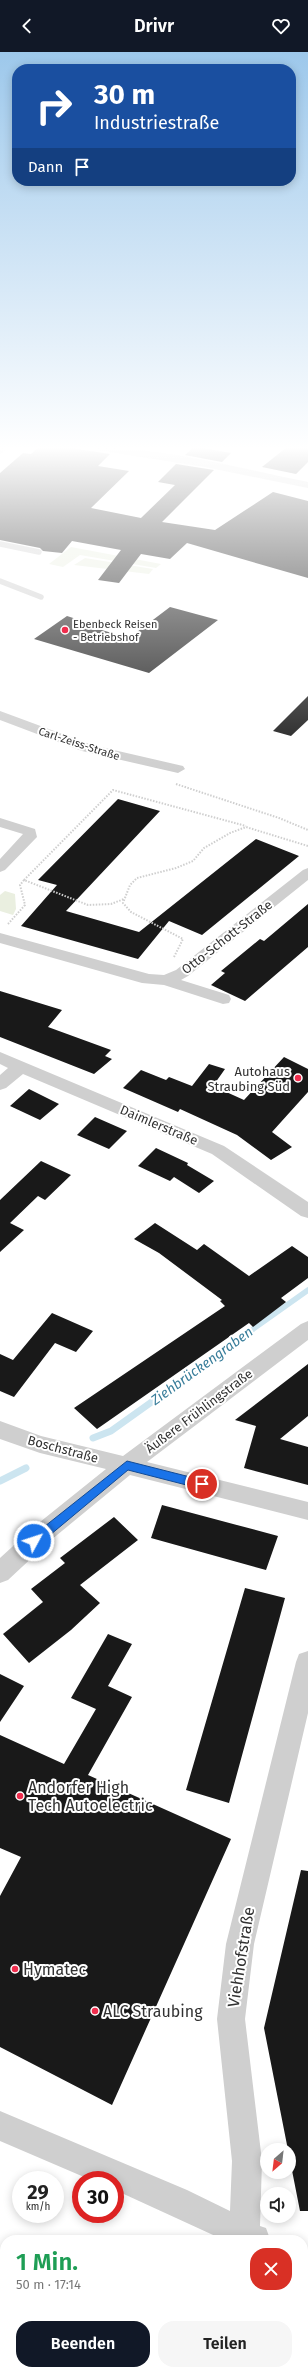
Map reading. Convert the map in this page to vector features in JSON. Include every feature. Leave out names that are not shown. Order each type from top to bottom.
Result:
[{"type":"street","name":"Carl-Zeiss-Straße","points":[[0,714],[28,727],[83,747],[178,769]]},
{"type":"street","points":[[0,822],[30,832],[30,837],[0,867]]},
{"type":"street","name":"Otto-Schott-Straße","points":[[3,932],[123,973],[148,979],[166,980],[182,973],[308,873]]},
{"type":"street","points":[[166,980],[223,999]]},
{"type":"street","name":"Daimlerstraße","points":[[0,1058],[218,1150],[308,1211]]},
{"type":"street","points":[[0,1084],[20,1066]]},
{"type":"street","name":"Äußere Frühlingstraße","points":[[0,1573],[43,1533],[127,1465],[308,1329]]},
{"type":"street","name":"Boschstraße","points":[[0,1430],[40,1444],[308,1511]]},
{"type":"street","name":"Viehhofstraße","points":[[251,2235],[247,2161],[231,2019],[240,1944],[308,1662]]},
{"type":"street","points":[[0,2126],[176,2201],[247,2235]]},
{"type":"lane","points":[[0,581],[41,596]]},
{"type":"path","points":[[160,766],[164,777],[171,782],[279,818],[308,830]]},
{"type":"path","points":[[3,932],[25,904],[20,885],[113,790],[308,846]]},
{"type":"path","points":[[191,966],[174,958],[183,939],[131,912],[123,903],[124,898],[130,885],[137,878],[151,873],[176,868],[193,861],[204,848],[230,832],[246,827]]},
{"type":"path","points":[[24,880],[88,905],[111,904],[124,898]]},
{"type":"shaded area","points":[[60,555],[79,555],[63,567],[49,564]]},
{"type":"shaded area","points":[[82,555],[116,555],[161,564],[156,568]]},
{"type":"shaded area","points":[[85,558],[153,569],[149,574],[74,565]]},
{"type":"shaded area","points":[[5,891],[15,894],[16,909],[13,915],[0,911],[0,895]]},
{"type":"building","points":[[117,555],[140,555],[119,583],[98,580]]},
{"type":"building","points":[[149,555],[174,555],[170,559]]},
{"type":"building","points":[[230,555],[308,555],[308,578]]},
{"type":"building","points":[[170,607],[218,620],[149,673],[34,639],[67,616],[92,624],[88,626],[129,638]]},
{"type":"building","points":[[308,696],[308,720],[291,736],[273,731]]},
{"type":"building","points":[[118,799],[160,811],[66,911],[139,932],[256,839],[299,856],[202,935],[169,921],[138,959],[21,926],[57,885],[38,880]]},
{"type":"building","points":[[308,904],[308,947],[245,1001],[211,985],[225,973],[221,971],[260,939],[264,941]]},
{"type":"building","points":[[0,991],[62,1010],[48,1027],[111,1050],[105,1056],[112,1059],[94,1074],[0,1037]]},
{"type":"building","points":[[284,1057],[308,1069],[308,1092],[272,1132],[292,1147],[271,1160],[237,1135],[180,1109],[178,1112],[123,1088],[141,1070],[166,1080],[169,1077],[192,1086],[209,1064],[225,1069],[213,1086],[244,1100]]},
{"type":"building","points":[[29,1089],[59,1104],[40,1120],[10,1106]]},
{"type":"building","points":[[95,1117],[127,1131],[109,1149],[77,1135]]},
{"type":"building","points":[[156,1148],[188,1163],[187,1165],[214,1181],[199,1193],[174,1177],[170,1181],[138,1166]]},
{"type":"building","points":[[41,1161],[71,1175],[45,1200],[38,1196],[10,1223],[24,1230],[0,1252],[0,1200]]},
{"type":"building","points":[[155,1223],[197,1250],[204,1244],[249,1276],[292,1246],[308,1257],[308,1278],[281,1298],[286,1302],[253,1327],[249,1323],[97,1429],[74,1408],[225,1306],[220,1301],[222,1300],[159,1253],[134,1239]]},
{"type":"building","points":[[52,1313],[93,1331],[76,1352],[55,1343],[14,1397],[0,1391],[0,1354],[13,1360]]},
{"type":"building","points":[[308,1364],[308,1416],[280,1439],[308,1447],[308,1485],[244,1468],[256,1426],[235,1420]]},
{"type":"building","points":[[162,1505],[278,1536],[266,1570],[151,1538]]},
{"type":"building","points":[[114,1517],[138,1540],[80,1585],[100,1603],[71,1630],[29,1663],[3,1634],[43,1602],[31,1589],[65,1563],[60,1558]]},
{"type":"building","points":[[245,1588],[285,1598],[229,1803],[186,1790]]},
{"type":"building","points":[[108,1634],[132,1644],[108,1686],[132,1697],[88,1775],[231,1839],[112,2105],[0,2047],[0,1896],[21,1857],[0,1848],[0,1735],[64,1764],[96,1709],[71,1698]]},
{"type":"building","points":[[0,1674],[24,1686],[0,1722]]},
{"type":"building","points":[[301,1870],[308,1871],[308,2211],[300,2211],[294,2179],[296,2179],[296,2143],[287,2143],[264,2028]]},
{"type":"waterway","name":"Ziehbrückengraben","points":[[242,1337],[308,1290]]},
{"type":"waterway","name":"Ziehbrückengraben","points":[[93,1438],[111,1431],[244,1336]]},
{"type":"waterway","name":"Ziehbrückengraben","points":[[0,1481],[26,1468]]},
{"type":"place","name":"Ebenbeck Reisen - Betriebshof","points":[[65,630]]},
{"type":"place","name":"Autohaus Straubing Süd","points":[[298,1078]]},
{"type":"place","name":"Andorfer High Tech Autoelectric","points":[[20,1796]]},
{"type":"place","name":"Hymatec","points":[[15,1969]]},
{"type":"place","name":"ALC Straubing","points":[[95,2011]]},
{"type":"route","points":[[34,1541],[127,1465],[202,1484]]}]
